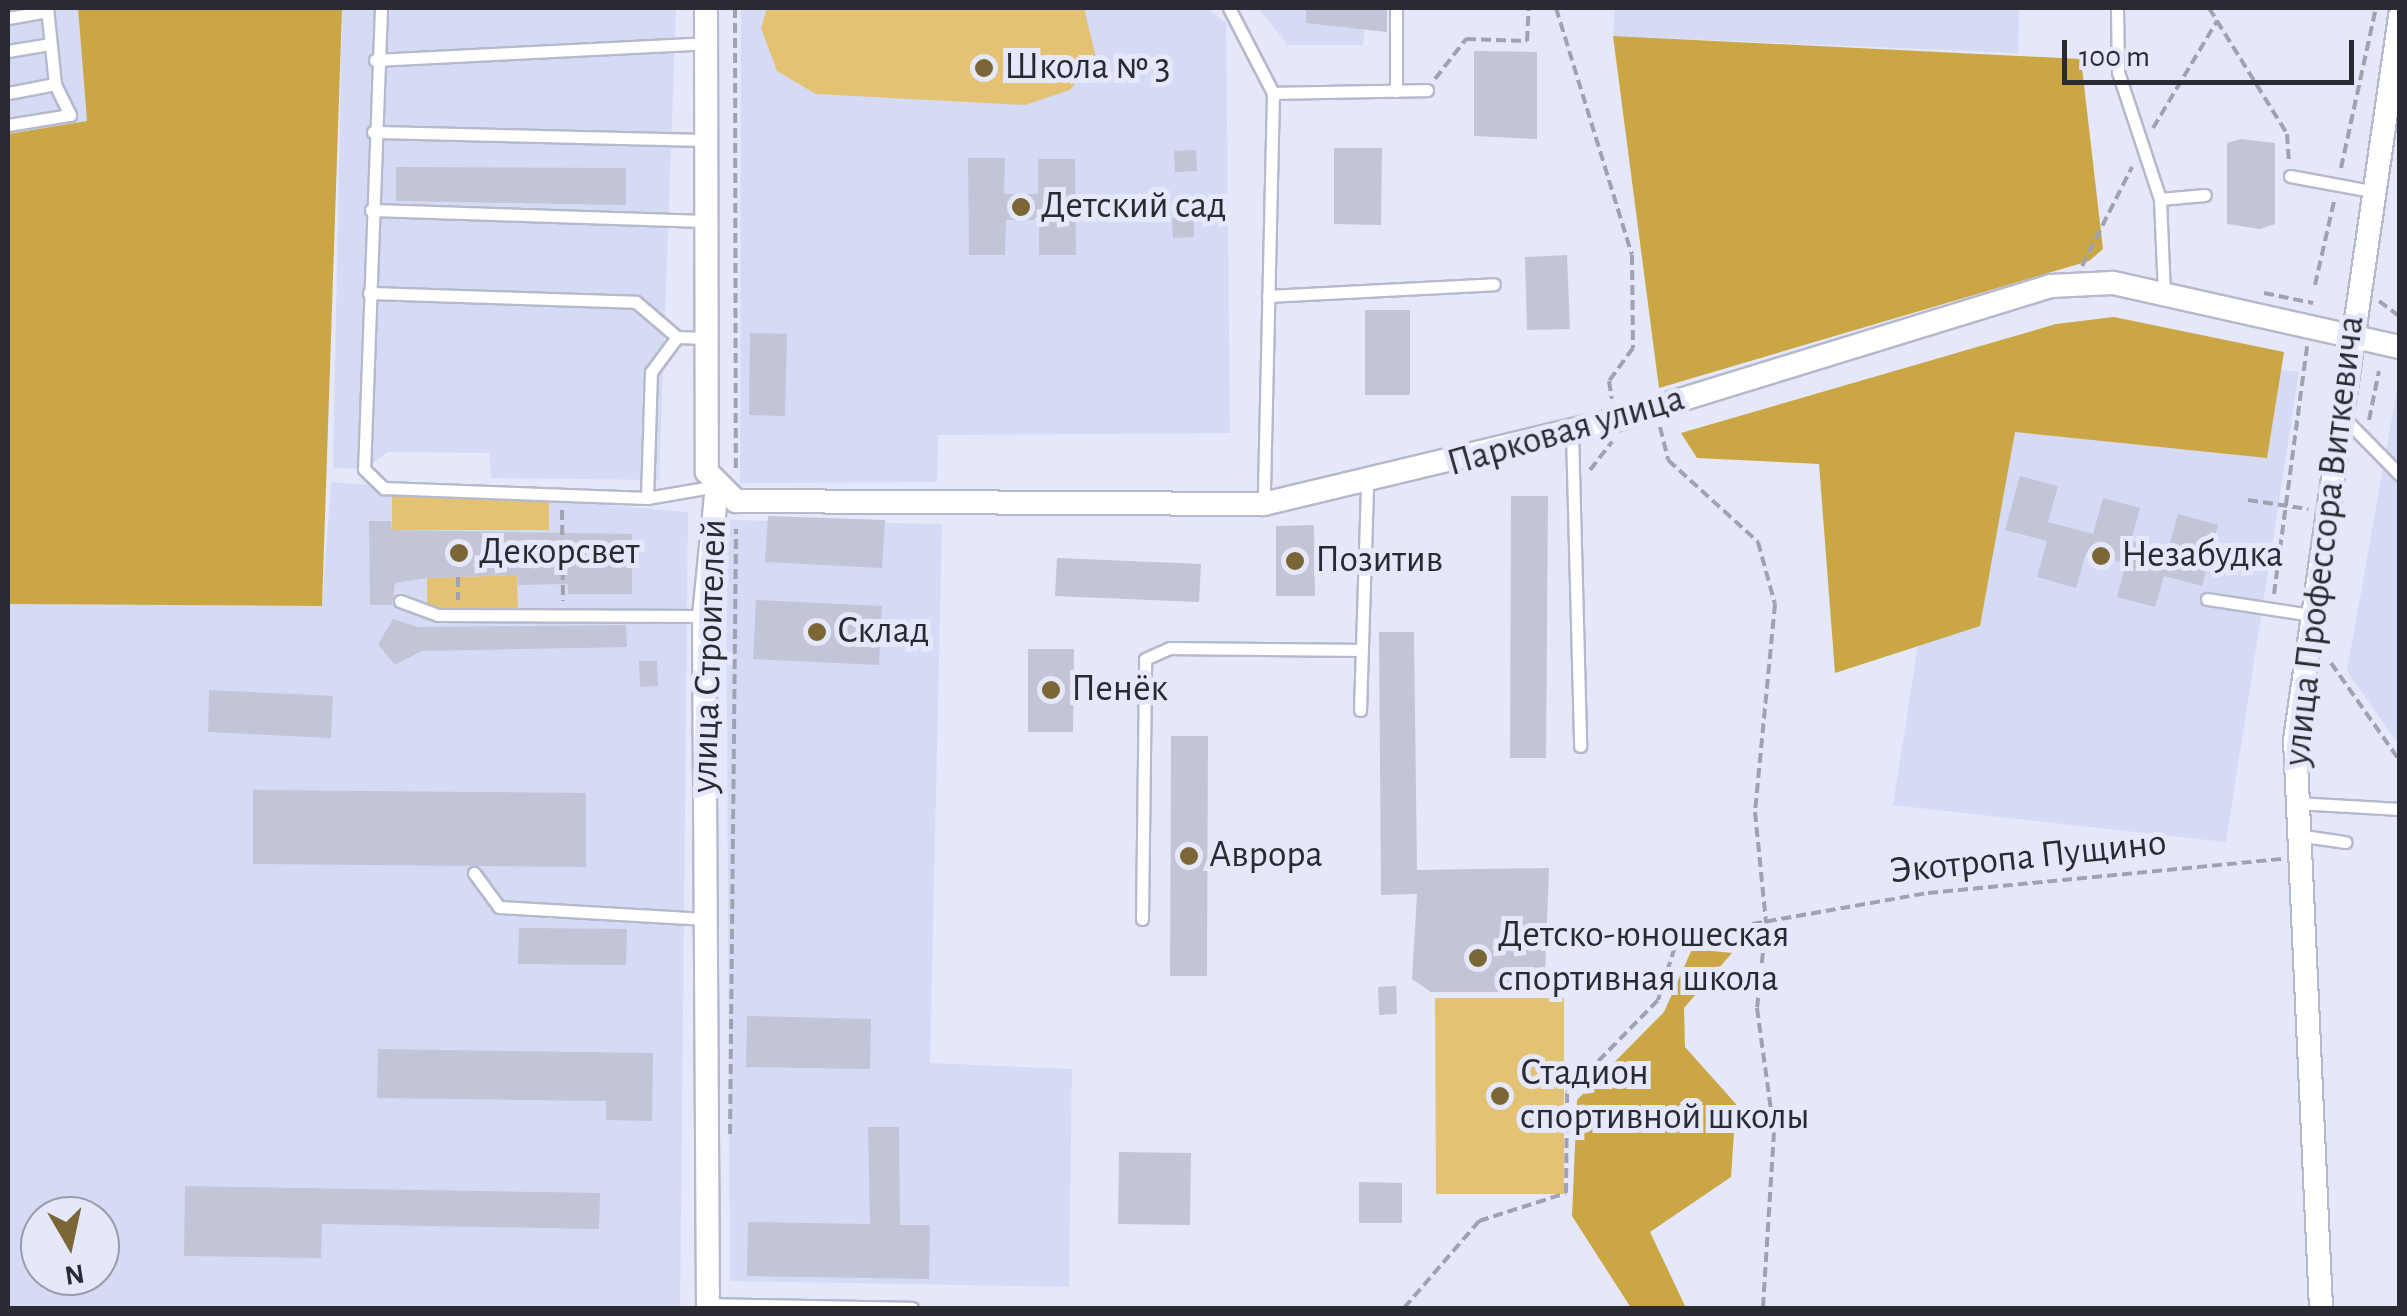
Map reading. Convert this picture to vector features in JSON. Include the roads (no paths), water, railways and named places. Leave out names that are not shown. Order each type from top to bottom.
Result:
[{"type":"street","name":"улица Строителей","points":[[706,8],[707,472],[726,493],[704,616],[708,1306]]},
{"type":"street","name":"улица Профессора Виткевича","points":[[2321,1308],[2296,803],[2312,615],[2348,334],[2400,17]]},
{"type":"street","name":"Парковая улица","points":[[726,493],[1264,504],[1573,439],[2051,286],[2112,282],[2400,347]]},
{"type":"lane","points":[[381,8],[376,60],[364,469],[384,488],[646,498],[726,493]]},
{"type":"lane","points":[[1229,8],[1273,93],[1264,504]]},
{"type":"lane","points":[[1396,8],[1396,91]]},
{"type":"lane","points":[[2117,8],[2118,72],[2160,199],[2164,294]]},
{"type":"lane","points":[[8,18],[47,9],[54,84],[70,114],[8,125]]},
{"type":"lane","points":[[376,60],[706,42]]},
{"type":"lane","points":[[8,51],[50,44]]},
{"type":"lane","points":[[8,92],[54,84]]},
{"type":"lane","points":[[1273,93],[1426,90]]},
{"type":"lane","points":[[374,132],[708,140]]},
{"type":"lane","points":[[2290,176],[2371,192]]},
{"type":"lane","points":[[2160,199],[2205,195]]},
{"type":"lane","points":[[371,210],[706,220]]},
{"type":"lane","points":[[1268,296],[1494,284]]},
{"type":"lane","points":[[369,292],[636,302],[677,337],[705,338]]},
{"type":"lane","points":[[646,498],[652,372],[677,337]]},
{"type":"lane","points":[[2338,413],[2400,475]]},
{"type":"lane","points":[[1573,439],[1578,485],[1580,746]]},
{"type":"lane","points":[[1360,710],[1367,485]]},
{"type":"lane","points":[[2207,599],[2312,615]]},
{"type":"lane","points":[[400,601],[458,615],[704,616]]},
{"type":"lane","points":[[1142,919],[1145,659],[1170,648],[1361,650]]},
{"type":"lane","points":[[2296,803],[2400,809]]},
{"type":"lane","points":[[2297,846],[2345,842]]},
{"type":"lane","points":[[474,873],[499,907],[706,919]]},
{"type":"lane","points":[[708,1306],[912,1308]]},
{"type":"place","name":"Школа № 3","points":[[984,68]]},
{"type":"place","name":"Детский сад","points":[[1021,207]]},
{"type":"place","name":"Декорсвет","points":[[459,553]]},
{"type":"place","name":"Незабудка","points":[[2101,556]]},
{"type":"place","name":"Позитив","points":[[1295,561]]},
{"type":"place","name":"Склад","points":[[817,632]]},
{"type":"place","name":"Пенёк","points":[[1051,690]]},
{"type":"place","name":"Аврора","points":[[1189,856]]},
{"type":"place","name":"Детско-юношеская спортивная школа","points":[[1478,958]]},
{"type":"place","name":"Стадион спортивной школы","points":[[1500,1096]]}]
